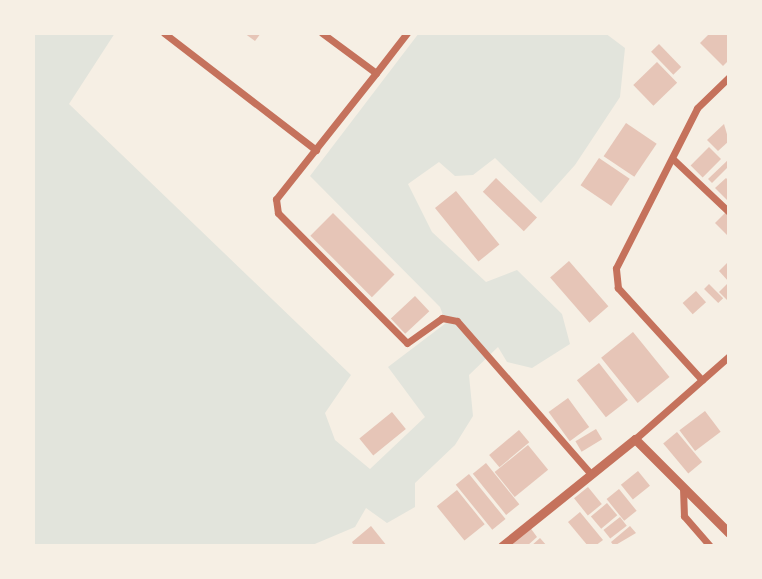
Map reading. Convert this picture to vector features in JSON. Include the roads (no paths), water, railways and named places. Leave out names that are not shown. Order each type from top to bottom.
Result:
[{"type":"street","points":[[164,33],[316,150]]},
{"type":"street","points":[[322,33],[376,73]]},
{"type":"street","points":[[407,33],[276,199],[278,213],[407,344],[442,318],[457,321],[590,473]]},
{"type":"street","points":[[702,380],[618,288],[616,277],[618,257],[674,160],[697,108],[729,77]]},
{"type":"street","points":[[674,160],[729,212]]},
{"type":"street","points":[[502,546],[635,439],[729,356]]},
{"type":"street","points":[[635,439],[729,533]]},
{"type":"street","points":[[683,488],[684,516],[710,546]]}]
